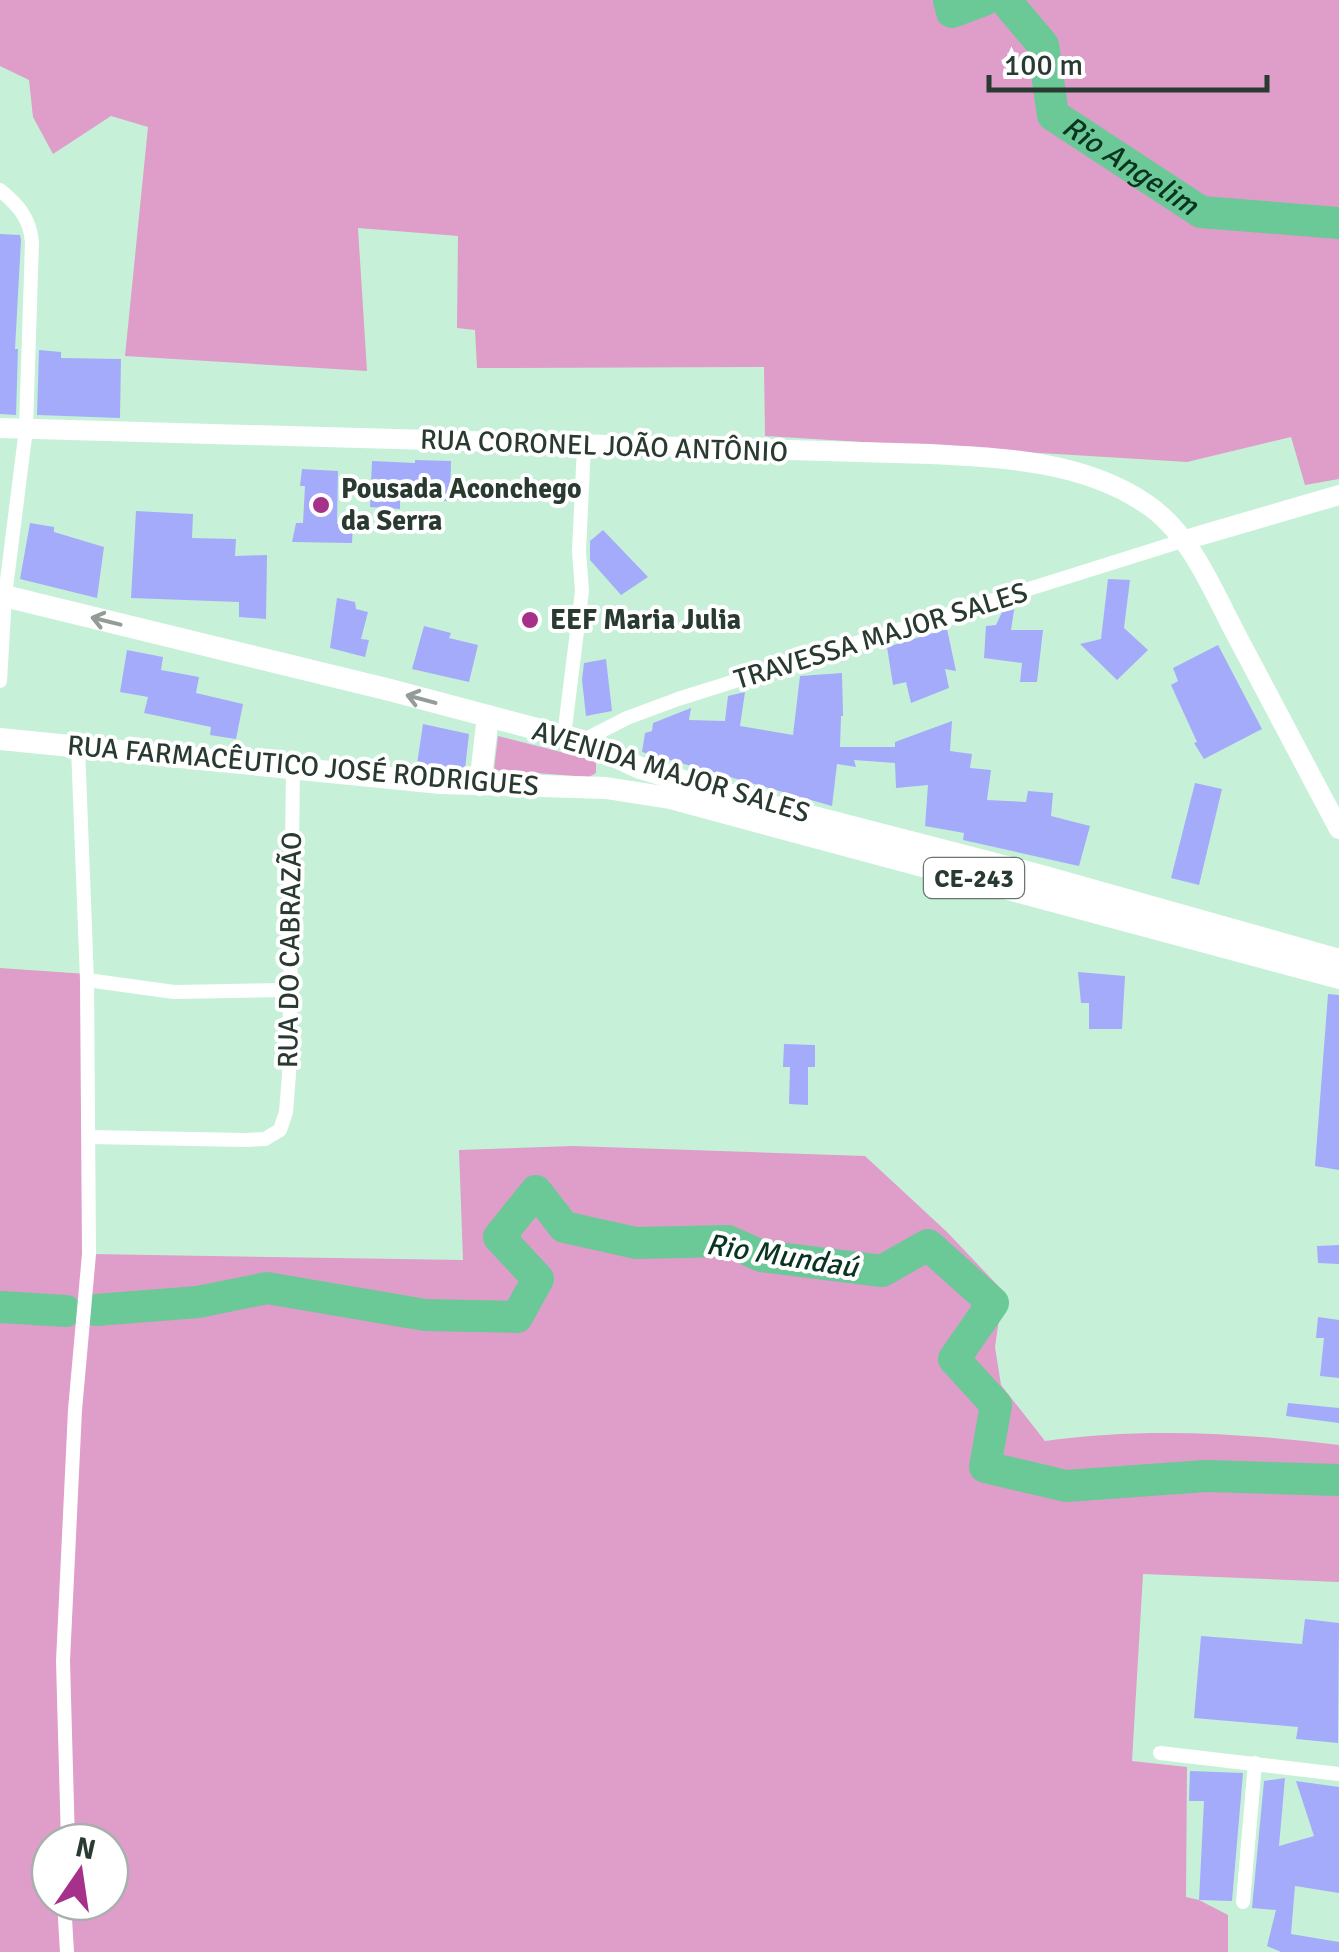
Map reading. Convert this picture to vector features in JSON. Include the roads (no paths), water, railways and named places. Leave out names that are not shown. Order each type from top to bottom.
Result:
[{"type":"main road","name":"AVENIDA MAJOR SALES","points":[[2,596],[573,739],[614,758],[846,834],[1339,978]]},
{"type":"main road","points":[[480,785],[488,716]]},
{"type":"main road","name":"RUA FARMACÊUTICO JOSÉ RODRIGUES","points":[[0,739],[480,785],[606,788]]},
{"type":"main road","points":[[606,788],[614,758]]},
{"type":"main road","name":"AVENIDA MAJOR SALES","points":[[606,788],[846,834],[1339,960]]},
{"type":"street","points":[[0,190],[31,226],[26,429],[2,596],[0,681]]},
{"type":"street","name":"RUA CORONEL JOÃO ANTÔNIO","points":[[0,428],[932,454],[1025,461],[1066,470],[1124,491],[1161,514],[1185,540],[1339,830]]},
{"type":"street","points":[[573,739],[582,591],[579,551],[584,446]]},
{"type":"street","points":[[1185,540],[1339,495]]},
{"type":"street","name":"TRAVESSA MAJOR SALES","points":[[573,739],[678,700],[1185,540]]},
{"type":"street","points":[[68,1822],[64,1661],[75,1410],[89,1254],[87,980],[78,748]]},
{"type":"street","name":"RUA DO CABRAZÃO","points":[[90,1137],[245,1140],[265,1138],[280,1130],[288,1094],[293,769]]},
{"type":"street","points":[[87,980],[174,992],[288,990]]},
{"type":"street","points":[[1160,1753],[1339,1774]]},
{"type":"street","points":[[1243,1902],[1255,1762]]},
{"type":"street","points":[[65,1922],[66,1952]]},
{"type":"waterway","name":"Rio Angelim","points":[[949,0],[952,12],[984,0]]},
{"type":"waterway","name":"Rio Angelim","points":[[1005,0],[1043,45],[1053,115],[1201,212],[1339,223]]},
{"type":"waterway","name":"Rio Mundaú","points":[[96,1310],[198,1302],[267,1288],[425,1315],[517,1317],[538,1279],[499,1237],[536,1191],[564,1227],[636,1243],[728,1241],[761,1256],[882,1271],[928,1245],[993,1303],[954,1359],[996,1405],[985,1467],[1066,1486],[1206,1476],[1339,1480]]},
{"type":"waterway","name":"Rio Mundaú","points":[[0,1307],[66,1311]]},
{"type":"place","name":"Pousada Aconchego da Serra","points":[[321,505]]},
{"type":"place","name":"EEF Maria Julia","points":[[530,620]]}]
